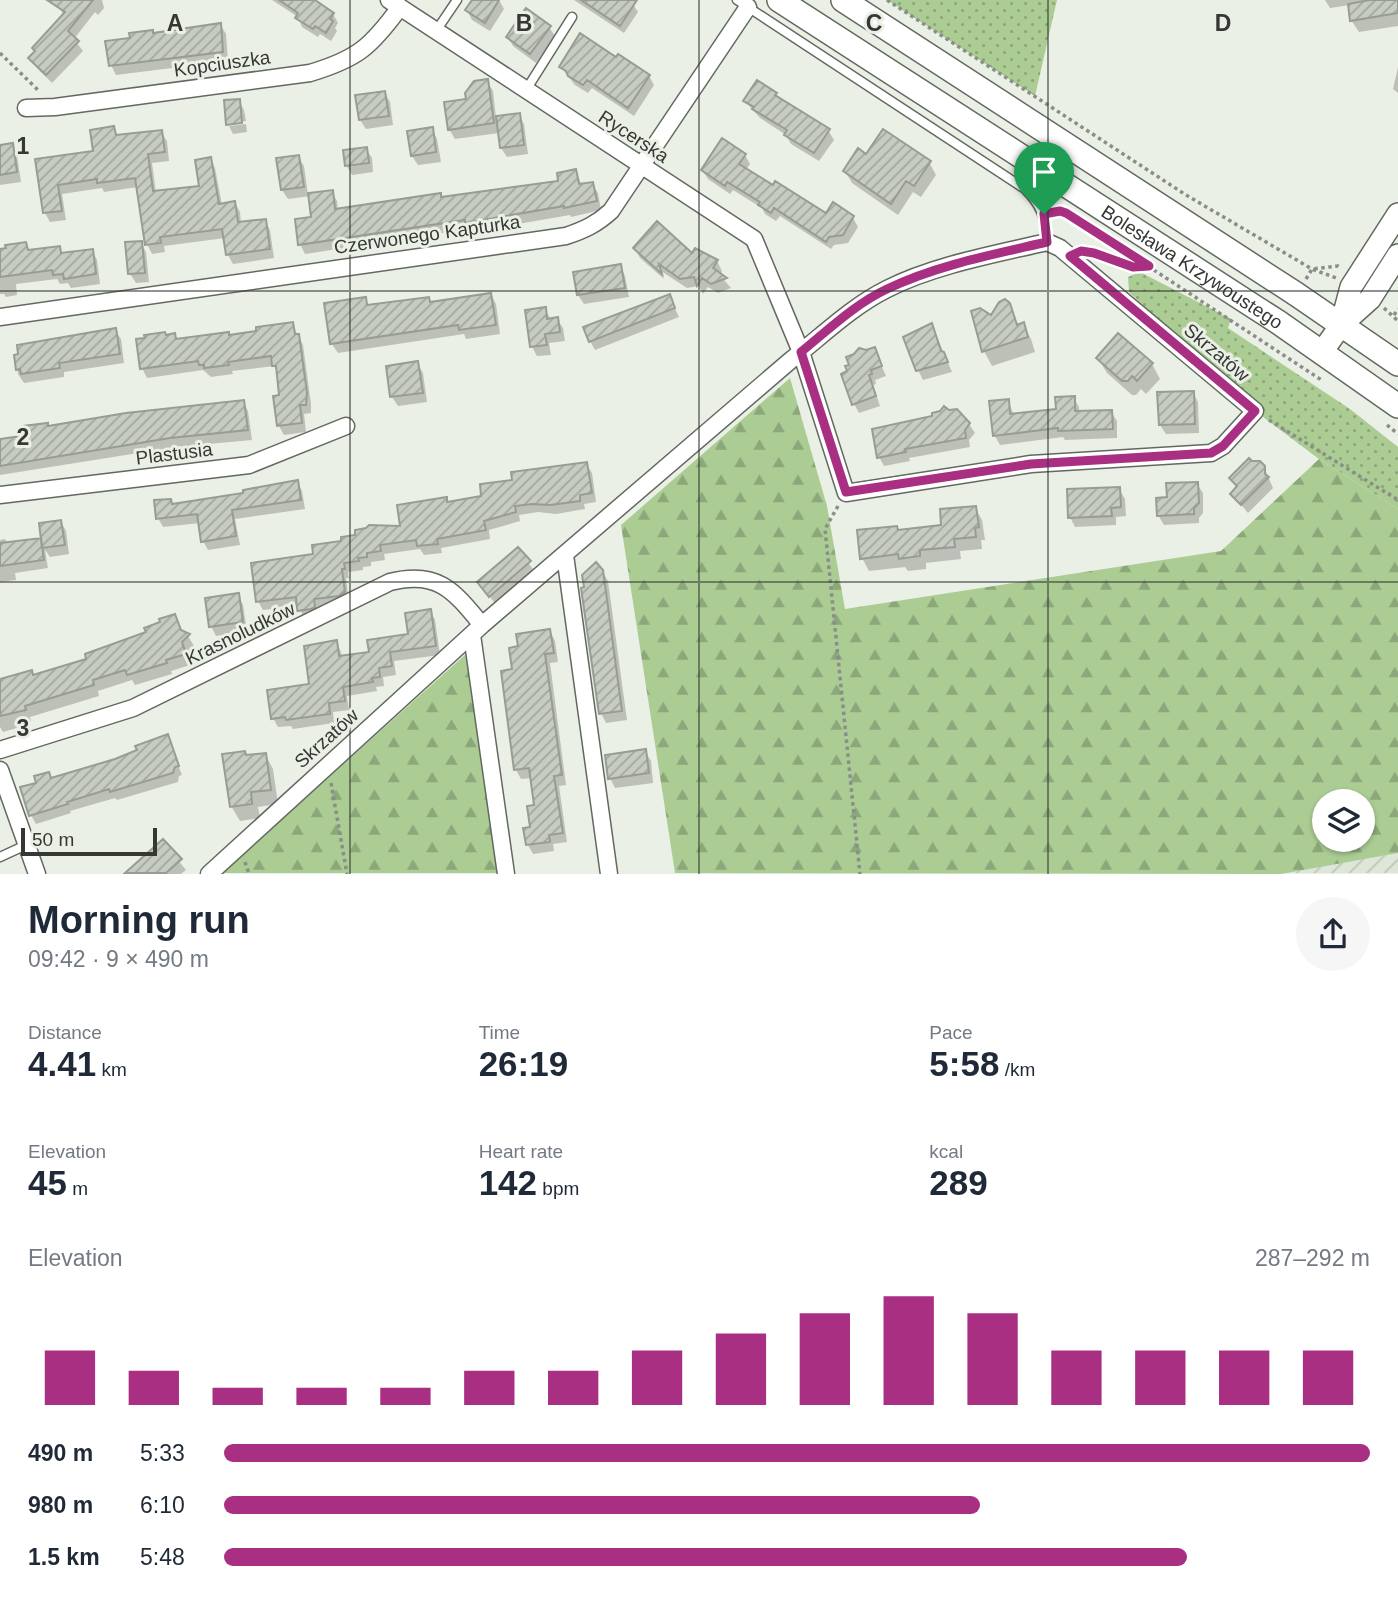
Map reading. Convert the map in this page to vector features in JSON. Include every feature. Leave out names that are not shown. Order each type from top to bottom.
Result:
[{"type":"main road","name":"Bolesława Krzywoustego","points":[[779,0],[1077,191],[1322,352],[1398,406]]},
{"type":"main road","name":"Bolesława Krzywoustego","points":[[843,0],[1398,364]]},
{"type":"street","name":"Rycerska","points":[[394,4],[754,239],[801,352]]},
{"type":"street","name":"Kopciuszka","points":[[26,108],[55,107],[310,73],[340,64],[360,53],[381,34],[394,4]]},
{"type":"street","name":"Czerwonego Kapturka","points":[[0,317],[566,236],[586,229],[605,217],[642,167],[743,4]]},
{"type":"street","points":[[1341,325],[1351,287],[1398,214]]},
{"type":"street","name":"Skrzatów","points":[[209,873],[477,630],[801,352],[855,308],[887,289],[941,269],[1047,242],[1055,244],[1255,411]]},
{"type":"street","points":[[1322,352],[1341,325],[1370,299],[1398,255]]},
{"type":"street","points":[[801,352],[846,492],[1031,464],[1211,453],[1223,446],[1255,411]]},
{"type":"street","name":"Plastusia","points":[[0,495],[249,465],[346,426]]},
{"type":"street","points":[[565,555],[609,873]]},
{"type":"street","name":"Krasnoludków","points":[[0,750],[133,708],[390,582],[405,578],[422,578],[440,583],[457,594],[477,630]]},
{"type":"street","points":[[477,630],[506,873]]},
{"type":"street","points":[[0,770],[37,873]]},
{"type":"lane","points":[[436,31],[457,0]]},
{"type":"lane","points":[[743,4],[1025,189],[1044,214],[1047,242]]},
{"type":"lane","points":[[526,90],[572,17]]},
{"type":"lane","points":[[0,857],[26,845]]},
{"type":"path","points":[[887,0],[1186,195],[1312,269]]},
{"type":"path","points":[[0,53],[55,107]]},
{"type":"path","points":[[1044,214],[1060,211],[1066,213],[1265,341]]},
{"type":"path","points":[[1070,256],[1081,251],[1133,267],[1149,266]]},
{"type":"path","points":[[1385,309],[1398,321]]},
{"type":"path","points":[[1394,315],[1398,309]]},
{"type":"path","points":[[1255,411],[1398,500]]},
{"type":"path","points":[[846,492],[825,529],[860,873]]},
{"type":"path","points":[[326,765],[347,873]]},
{"type":"shaded area","points":[[1398,853],[1398,873],[1281,873]]},
{"type":"green space","points":[[887,0],[1057,0],[1035,96]]},
{"type":"green space","points":[[1140,272],[1231,319],[1228,328],[1350,409],[1398,447],[1398,509],[1319,459],[1255,411],[1129,292],[1128,277]]},
{"type":"green space","points":[[790,378],[827,506],[845,609],[1221,551],[1319,459],[1398,509],[1398,853],[1281,874],[675,873],[621,525]]},
{"type":"green space","points":[[466,654],[504,873],[222,873]]},
{"type":"building","points":[[47,0],[93,0],[68,31],[79,41],[46,75],[28,58],[35,51],[32,48],[65,12]]},
{"type":"building","points":[[279,0],[315,0],[334,13],[330,19],[333,21],[326,33],[315,26],[313,29],[295,18],[298,13]]},
{"type":"building","points":[[472,0],[499,0],[485,23],[465,10]]},
{"type":"building","points":[[581,0],[637,0],[620,26]]},
{"type":"building","points":[[1370,0],[1398,0],[1398,13],[1350,21],[1348,4]]},
{"type":"building","points":[[526,8],[551,26],[530,54],[506,37]]},
{"type":"building","points":[[221,23],[223,52],[109,66],[105,41],[130,38],[129,33],[153,30],[153,33]]},
{"type":"building","points":[[580,33],[650,75],[628,108],[587,80],[583,85],[559,67]]},
{"type":"building","points":[[488,79],[494,123],[448,130],[444,102],[466,99],[465,93],[474,81]]},
{"type":"building","points":[[757,80],[777,93],[775,95],[830,129],[814,153],[784,135],[787,130],[743,101]]},
{"type":"building","points":[[385,91],[389,116],[359,120],[355,95]]},
{"type":"building","points":[[240,99],[242,123],[226,125],[224,100]]},
{"type":"building","points":[[520,113],[524,145],[500,148],[496,116]]},
{"type":"building","points":[[114,126],[116,135],[162,130],[165,152],[148,154],[153,191],[199,186],[195,160],[211,157],[219,204],[235,201],[238,222],[266,219],[270,249],[226,255],[222,229],[160,237],[161,243],[145,245],[135,178],[97,183],[97,179],[58,185],[62,211],[43,213],[35,159],[93,151],[90,130]]},
{"type":"building","points":[[433,127],[436,152],[411,156],[407,131]]},
{"type":"building","points":[[883,129],[931,161],[914,186],[906,181],[891,204],[843,171],[858,148],[866,154]]},
{"type":"building","points":[[722,138],[746,154],[739,164],[773,185],[775,181],[826,213],[833,202],[854,216],[843,235],[829,237],[826,242],[774,208],[771,213],[758,205],[760,202],[727,182],[725,186],[701,170]]},
{"type":"building","points":[[13,143],[17,172],[0,175],[0,145]]},
{"type":"building","points":[[367,147],[369,163],[345,166],[343,150]]},
{"type":"building","points":[[299,155],[304,187],[281,190],[276,158]]},
{"type":"building","points":[[576,169],[579,184],[593,182],[597,201],[465,223],[465,220],[298,245],[295,219],[311,217],[308,193],[333,190],[335,209],[441,193],[441,197],[558,181],[557,173]]},
{"type":"building","points":[[657,221],[692,253],[695,248],[718,260],[713,268],[727,278],[711,284],[702,278],[697,286],[694,277],[680,279],[659,264],[662,274],[633,248]]},
{"type":"building","points":[[142,241],[145,273],[128,274],[125,242]]},
{"type":"building","points":[[26,242],[28,250],[60,246],[61,253],[93,249],[96,274],[64,279],[63,274],[53,275],[52,270],[0,277],[0,249],[6,248],[5,245]]},
{"type":"building","points":[[621,264],[625,288],[577,295],[573,272]]},
{"type":"building","points":[[491,293],[496,325],[459,330],[458,325],[330,344],[324,303],[366,297],[367,305],[429,297],[430,302]]},
{"type":"building","points":[[670,294],[675,308],[589,342],[583,327]]},
{"type":"building","points":[[1005,299],[1010,303],[1017,325],[1024,322],[1028,337],[982,352],[971,311],[980,308],[991,315],[999,302]]},
{"type":"building","points":[[546,307],[547,319],[558,317],[560,332],[545,334],[547,345],[530,347],[525,310]]},
{"type":"building","points":[[293,322],[295,334],[299,334],[307,393],[306,405],[300,405],[302,423],[277,426],[273,396],[279,395],[276,366],[272,366],[271,356],[204,368],[198,361],[140,369],[136,339],[145,338],[144,335],[175,333],[176,339],[229,332],[229,335],[256,331],[256,327]]},
{"type":"building","points":[[932,323],[941,351],[948,362],[916,371],[903,337]]},
{"type":"building","points":[[116,328],[120,354],[59,363],[60,368],[21,374],[20,369],[16,370],[14,355],[18,354],[17,345]]},
{"type":"building","points":[[1118,333],[1153,363],[1137,381],[1132,376],[1128,381],[1122,381],[1096,358]]},
{"type":"building","points":[[875,347],[882,366],[871,370],[872,374],[869,375],[876,396],[852,405],[841,374],[847,371],[845,366],[849,365],[846,357],[859,348],[866,350]]},
{"type":"building","points":[[418,361],[423,393],[390,397],[386,366]]},
{"type":"building","points":[[1194,391],[1195,424],[1159,425],[1157,392]]},
{"type":"building","points":[[1075,396],[1075,411],[1112,410],[1113,429],[1058,431],[1058,428],[993,436],[989,401],[1009,399],[1010,414],[1056,409],[1055,397]]},
{"type":"building","points":[[244,400],[248,430],[170,438],[0,466],[0,439],[21,436],[23,426],[48,423],[48,426],[126,413]]},
{"type":"building","points":[[944,406],[949,410],[957,409],[970,423],[965,430],[966,438],[905,449],[906,452],[877,458],[872,429],[932,416],[932,413],[940,411]]},
{"type":"building","points":[[1249,458],[1252,461],[1260,461],[1269,477],[1241,505],[1230,494],[1237,486],[1229,478]]},
{"type":"building","points":[[587,462],[592,493],[580,495],[580,501],[515,506],[516,512],[484,521],[486,530],[437,539],[438,544],[417,546],[416,540],[380,545],[381,551],[367,553],[367,557],[358,558],[359,561],[344,563],[345,569],[342,569],[345,592],[339,596],[314,599],[315,607],[311,609],[297,611],[296,597],[256,602],[251,563],[313,554],[312,545],[341,541],[341,537],[355,535],[355,530],[369,525],[400,526],[397,505],[447,497],[447,502],[481,496],[480,484],[512,480],[511,472]]},
{"type":"building","points":[[298,480],[301,500],[232,510],[236,536],[201,542],[197,514],[156,519],[154,500],[171,499],[172,504],[243,493],[243,490]]},
{"type":"building","points":[[1198,482],[1199,503],[1194,508],[1194,514],[1157,516],[1156,498],[1167,497],[1166,483]]},
{"type":"building","points":[[1120,487],[1121,507],[1111,508],[1112,516],[1068,518],[1067,489]]},
{"type":"building","points":[[976,506],[979,527],[975,528],[976,537],[954,539],[955,547],[920,550],[920,556],[899,559],[898,554],[860,559],[857,530],[897,526],[898,530],[941,525],[940,509]]},
{"type":"building","points":[[61,520],[65,545],[42,548],[39,523]]},
{"type":"building","points":[[41,538],[44,560],[0,566],[0,543]]},
{"type":"building","points":[[518,547],[531,561],[489,597],[477,582]]},
{"type":"building","points":[[596,562],[603,570],[622,711],[599,714],[581,588],[584,587],[582,575]]},
{"type":"building","points":[[239,593],[243,622],[209,627],[205,598]]},
{"type":"building","points":[[431,609],[436,646],[390,652],[392,666],[379,668],[380,677],[372,678],[373,682],[343,687],[345,701],[329,703],[330,714],[286,720],[285,717],[271,719],[267,690],[309,684],[304,646],[337,640],[339,656],[369,652],[367,640],[408,634],[405,613]]},
{"type":"building","points":[[175,614],[181,630],[190,634],[182,642],[186,654],[166,660],[167,663],[127,675],[125,670],[93,680],[94,685],[25,706],[26,710],[0,716],[0,679],[32,670],[33,675],[86,659],[85,654],[146,632],[144,628]]},
{"type":"building","points":[[550,629],[554,653],[545,654],[562,775],[554,776],[563,833],[549,835],[550,842],[526,845],[523,828],[530,827],[527,806],[534,805],[529,768],[514,770],[501,671],[512,669],[509,648],[518,646],[516,634]]},
{"type":"building","points":[[168,734],[179,766],[175,767],[173,773],[110,792],[109,789],[29,816],[20,787],[36,783],[34,776],[49,772],[51,778],[115,759],[137,750],[135,746]]},
{"type":"building","points":[[646,749],[649,773],[608,779],[605,755]]},
{"type":"building","points":[[245,751],[246,755],[266,753],[271,790],[251,792],[252,804],[230,807],[222,754]]},
{"type":"building","points":[[163,839],[182,859],[166,873],[125,873]]},
{"type":"route","points":[[1060,211],[1066,213],[1149,266],[1122,265],[1094,253],[1081,251],[1070,256],[1255,411],[1223,446],[1211,453],[1031,464],[846,492],[801,352],[855,308],[887,289],[941,269],[1047,242],[1044,214],[1060,211]]}]
